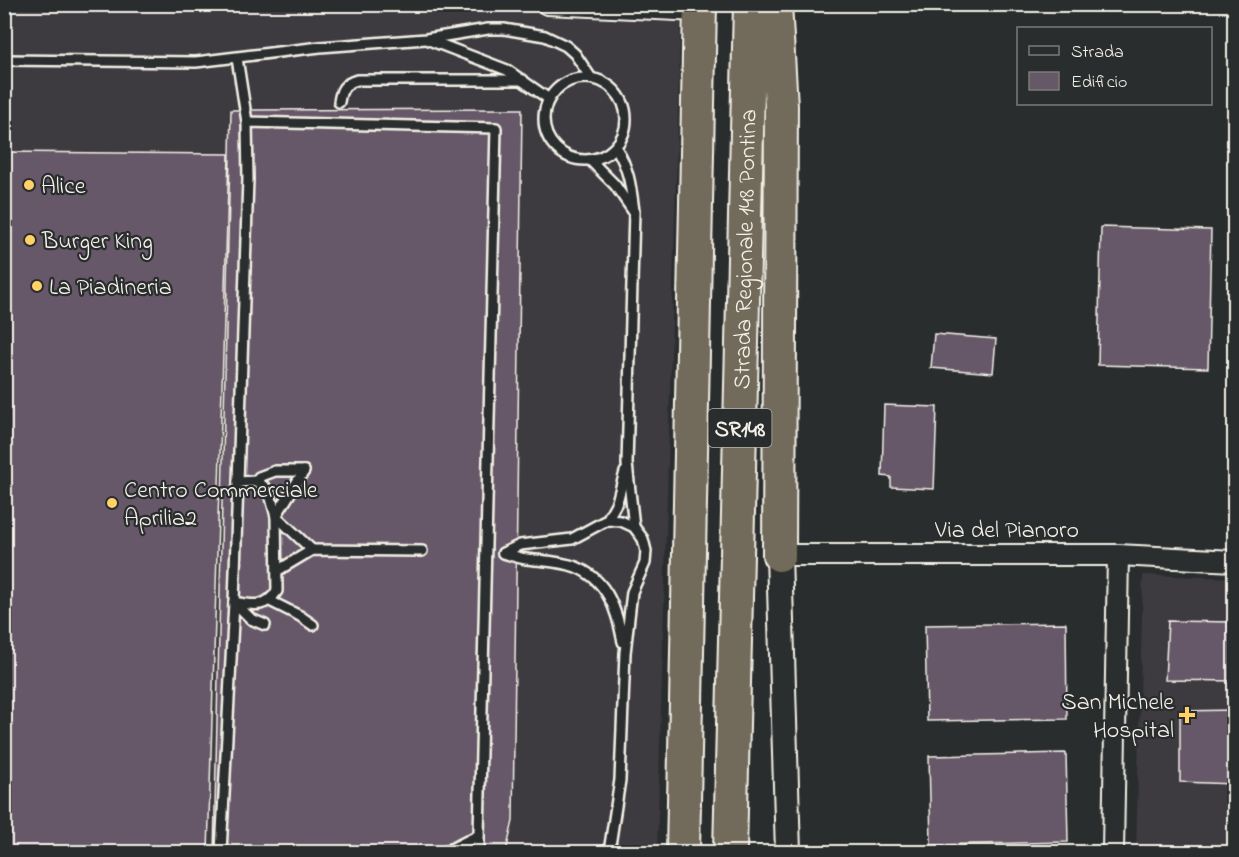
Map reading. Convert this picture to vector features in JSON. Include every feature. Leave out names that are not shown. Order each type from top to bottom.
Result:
[{"type":"highway","name":"Strada Regionale 148 Pontina","points":[[730,852],[750,4]]},
{"type":"highway","points":[[775,4],[781,106],[779,555]]},
{"type":"highway","name":"Strada Regionale 148 Pontina","points":[[683,852],[699,8]]},
{"type":"street","points":[[547,4],[699,8]]},
{"type":"street","points":[[779,555],[788,852]]},
{"type":"street","name":"Via del Pianoro","points":[[779,555],[1118,555],[1234,561]]},
{"type":"street","points":[[1113,852],[1118,555]]},
{"type":"lane","points":[[4,60],[196,62],[320,47],[426,39],[488,29],[536,33],[566,46],[591,78]]},
{"type":"lane","points":[[426,39],[494,63],[524,80],[549,99]]},
{"type":"lane","points":[[220,852],[234,602],[248,179],[247,123],[237,58]]},
{"type":"lane","points":[[578,78],[591,78],[613,88],[623,101],[627,126],[616,148],[600,158],[578,160],[565,156],[555,148],[544,125],[544,112],[549,99],[566,82],[578,78]]},
{"type":"lane","points":[[339,102],[344,86],[357,80],[524,80]]},
{"type":"lane","points":[[247,123],[496,128],[479,852]]},
{"type":"lane","points":[[616,148],[629,177],[634,211],[627,464],[634,527]]},
{"type":"lane","points":[[590,160],[615,185],[634,211]]},
{"type":"lane","points":[[608,520],[621,491],[627,464]]},
{"type":"lane","points":[[257,481],[260,477],[275,471],[304,471],[276,516]]},
{"type":"lane","points":[[234,602],[255,605],[270,601],[277,591],[276,516],[269,491],[257,481],[238,482]]},
{"type":"lane","points":[[276,516],[312,550]]},
{"type":"lane","points":[[609,852],[620,780],[625,653],[632,592],[645,563],[644,539],[634,527],[621,521],[608,520],[572,539],[520,545],[503,553],[523,559],[555,562],[576,567],[590,575],[610,597],[618,616],[625,653]]},
{"type":"lane","points":[[277,572],[312,550],[422,551]]},
{"type":"lane","points":[[270,601],[313,625]]},
{"type":"lane","points":[[234,602],[252,619],[266,625]]},
{"type":"lane","points":[[445,852],[479,835]]},
{"type":"shaded area","points":[[5,5],[681,5],[657,852],[5,852]]},
{"type":"shaded area","name":"San Michele Hospital","points":[[1143,575],[1234,578],[1234,852],[1136,852]]},
{"type":"building","points":[[522,109],[513,821],[506,852],[214,852],[231,110]]},
{"type":"building","name":"Centro Commerciale Aprilia2","points":[[4,152],[229,154],[208,852],[4,852]]},
{"type":"building","points":[[1101,227],[1211,230],[1208,368],[1098,365]]},
{"type":"building","points":[[934,334],[996,339],[993,373],[931,368]]},
{"type":"building","points":[[884,405],[937,407],[934,489],[891,487],[891,477],[882,476]]},
{"type":"building","points":[[1168,621],[1234,622],[1234,681],[1165,680]]},
{"type":"building","points":[[1066,623],[1067,719],[927,721],[925,625]]},
{"type":"building","points":[[1234,710],[1234,784],[1180,782],[1180,711]]},
{"type":"building","points":[[1066,753],[1068,842],[931,845],[929,756]]},
{"type":"place","name":"Alice","points":[[29,185]]},
{"type":"place","name":"Burger King","points":[[30,240]]},
{"type":"place","name":"La Piadineria","points":[[37,286]]},
{"type":"place","name":"Centro Commerciale Aprilia2","points":[[112,503]]},
{"type":"place","name":"San Michele Hospital","points":[[1187,715]]}]
